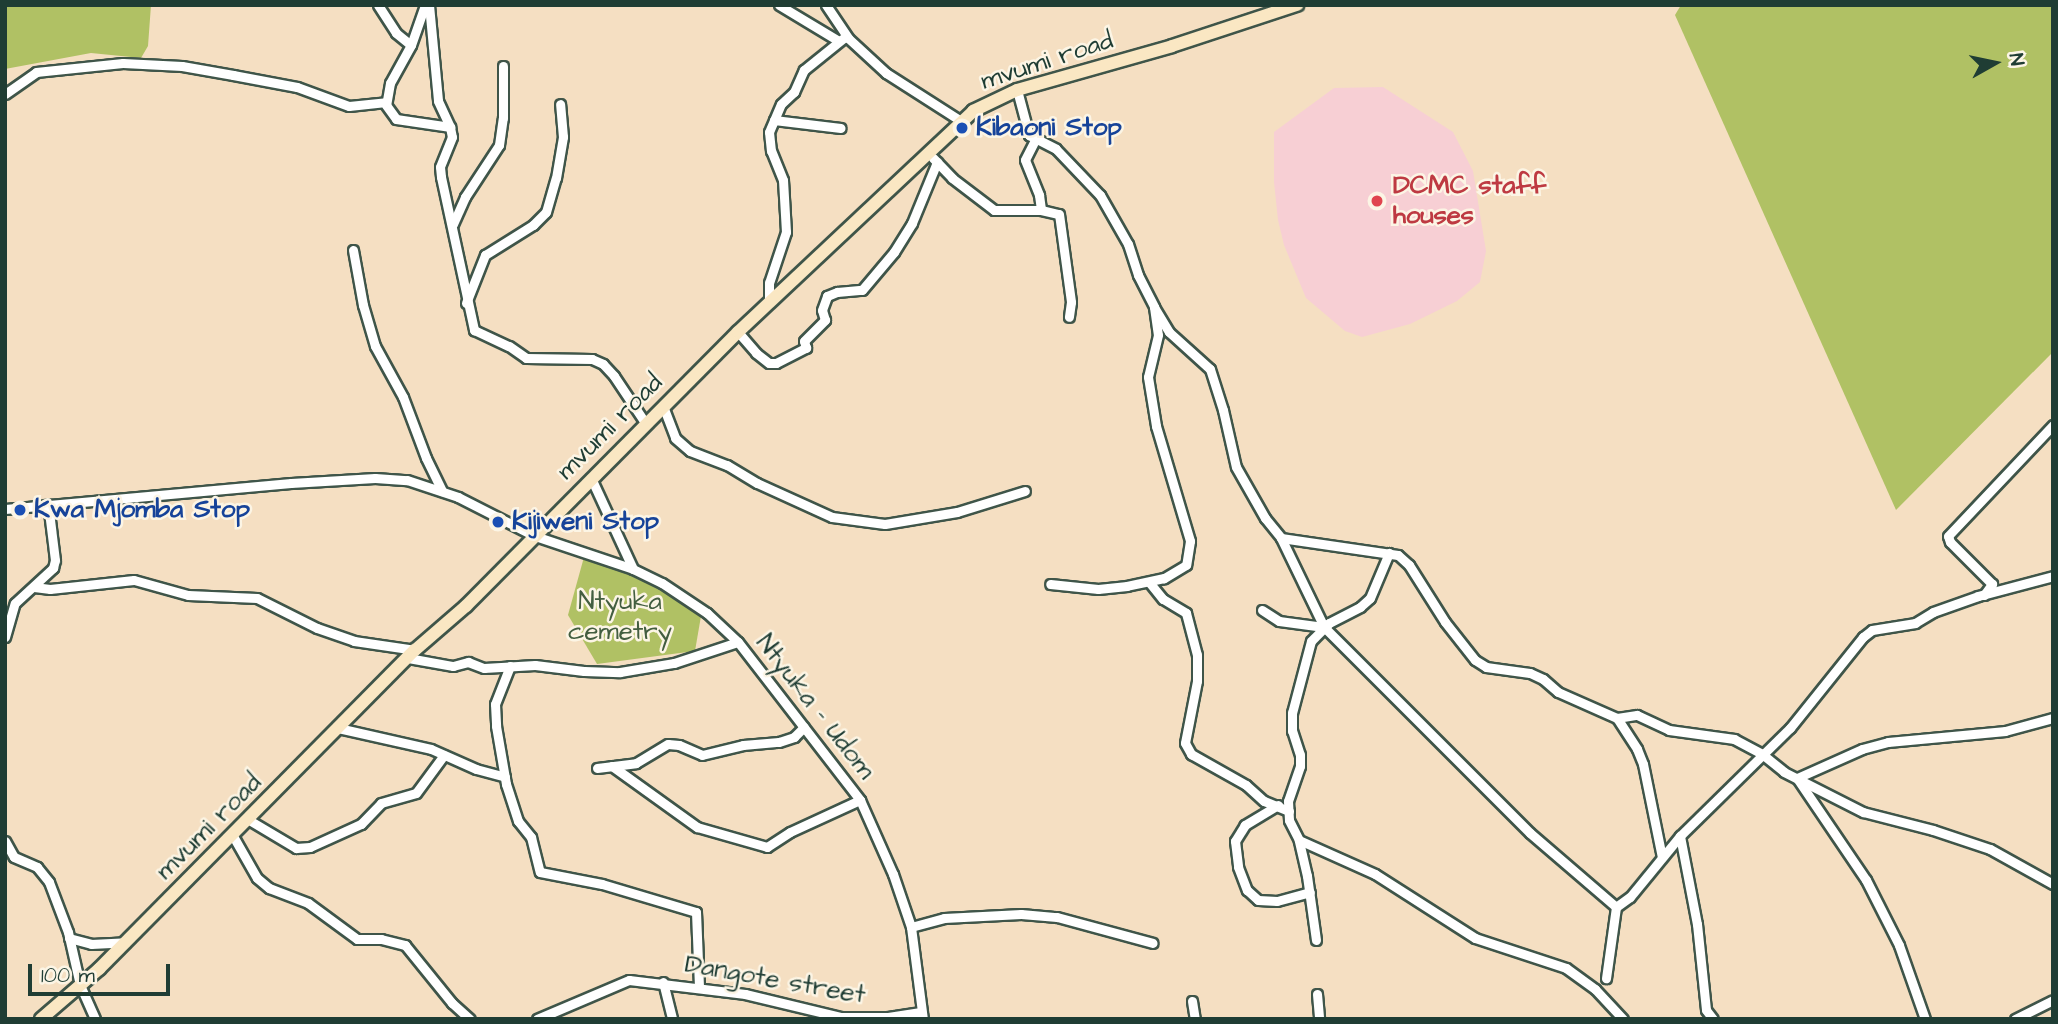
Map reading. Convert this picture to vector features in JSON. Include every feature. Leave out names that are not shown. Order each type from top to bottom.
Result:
[{"type":"street","points":[[378,5],[396,33],[411,45]]},
{"type":"street","points":[[427,5],[411,45],[390,83],[386,102],[396,119],[450,127]]},
{"type":"street","points":[[427,5],[438,101],[450,127],[451,142],[440,167],[466,303],[474,330],[509,346],[526,358],[592,359],[603,364],[646,424]]},
{"type":"street","points":[[779,5],[842,38],[886,73],[961,121]]},
{"type":"street","points":[[826,5],[842,38]]},
{"type":"street","name":"mvumi road","points":[[41,1019],[126,942],[738,332],[933,157],[961,121],[973,111],[1017,90],[1172,46],[1297,5]]},
{"type":"street","points":[[769,303],[769,283],[786,232],[783,180],[769,142],[774,120],[781,104],[799,83],[804,70],[842,38]]},
{"type":"street","points":[[5,94],[36,72],[123,63],[182,66],[233,75],[297,88],[349,106],[386,102]]},
{"type":"street","points":[[453,224],[465,197],[499,145],[503,118],[503,66]]},
{"type":"street","points":[[1017,90],[1029,135],[1035,141],[1056,149],[1100,195],[1128,244],[1138,275],[1169,332],[1210,369],[1236,467],[1265,518],[1282,538],[1324,627],[1530,833],[1616,907]]},
{"type":"street","points":[[466,303],[485,255],[533,225],[546,212],[556,178],[563,136],[560,104]]},
{"type":"street","points":[[774,120],[841,128]]},
{"type":"street","points":[[1035,141],[1025,160],[1039,195],[1041,210]]},
{"type":"street","points":[[933,157],[952,178],[994,210],[1041,210],[1059,214],[1072,310],[1069,317]]},
{"type":"street","points":[[738,332],[756,353],[769,363],[776,363],[806,348],[804,341],[825,320],[822,310],[827,296],[836,292],[862,290],[894,252],[912,223],[933,157]]},
{"type":"street","points":[[353,250],[363,305],[375,346],[403,397],[426,458],[442,491]]},
{"type":"street","points":[[1050,584],[1098,589],[1149,582],[1180,570],[1189,559],[1190,550],[1177,490],[1156,426],[1148,377],[1158,335],[1154,307]]},
{"type":"street","points":[[663,406],[675,438],[690,451],[727,465],[770,489],[832,517],[885,524],[957,512],[1025,491]]},
{"type":"street","points":[[1983,595],[1992,584],[1950,542],[1948,536],[2053,425]]},
{"type":"street","name":"Ntyuka - Udom","points":[[5,509],[375,478],[407,480],[442,491],[535,536],[633,569],[691,602],[738,642],[860,800],[893,874],[911,927],[922,1015]]},
{"type":"street","points":[[591,478],[633,569]]},
{"type":"street","points":[[5,637],[15,603],[53,568],[55,560],[48,504]]},
{"type":"street","points":[[1282,538],[1389,553],[1409,565],[1445,622],[1475,660],[1486,667],[1530,673],[1543,679],[1558,692],[1618,718],[1637,715],[1669,730],[1725,735],[1762,754],[1797,778],[1863,812],[1933,830],[1990,849],[2053,884]]},
{"type":"street","points":[[1317,940],[1310,892],[1298,840],[1291,830],[1288,806],[1300,766],[1292,731],[1292,713],[1311,641],[1324,627],[1360,607],[1370,598],[1389,553]]},
{"type":"street","points":[[1606,978],[1616,907],[1630,897],[1680,836],[1790,728],[1835,668],[1872,630],[1915,623],[1933,612],[2053,576]]},
{"type":"street","points":[[34,587],[50,589],[134,580],[188,595],[257,598],[317,628],[354,641],[453,666],[468,662],[484,668],[535,664],[592,672],[632,671],[685,660],[738,642]]},
{"type":"street","points":[[1149,582],[1163,598],[1186,613],[1197,655],[1197,681],[1185,743],[1191,754],[1246,785],[1264,801],[1288,806]]},
{"type":"street","points":[[1262,610],[1279,621],[1324,627]]},
{"type":"street","points":[[510,666],[495,705],[505,777],[518,821],[531,836],[540,872],[602,884],[696,912],[699,987]]},
{"type":"street","points":[[1618,718],[1643,764],[1662,857]]},
{"type":"street","points":[[1797,778],[1862,749],[1888,742],[2005,731],[2053,718]]},
{"type":"street","points":[[597,768],[636,763],[668,744],[679,745],[702,755],[743,745],[779,742],[794,737],[804,727]]},
{"type":"street","points":[[338,728],[444,755],[476,769],[505,777]]},
{"type":"street","points":[[249,820],[296,848],[310,847],[361,824],[381,803],[416,793],[444,755]]},
{"type":"street","points":[[612,766],[697,827],[767,847],[790,832],[860,800]]},
{"type":"street","points":[[1797,778],[1866,880],[1899,945],[1925,1019]]},
{"type":"street","points":[[1276,805],[1245,825],[1235,841],[1238,867],[1247,890],[1258,900],[1277,901],[1310,892]]},
{"type":"street","points":[[233,836],[257,878],[270,888],[308,903],[349,936],[405,945],[452,1003],[470,1019]]},
{"type":"street","points":[[1680,836],[1696,924],[1706,1010],[1713,1019]]},
{"type":"street","points":[[1298,840],[1375,874],[1475,938],[1566,968],[1595,989],[1623,1019]]},
{"type":"street","points":[[5,841],[14,857],[43,872],[69,938],[79,985],[95,1019]]},
{"type":"street","points":[[911,927],[944,918],[1021,914],[1057,917],[1153,943]]},
{"type":"street","points":[[69,938],[91,944],[126,942]]},
{"type":"street","name":"Dangote street","points":[[537,1019],[621,981],[663,982],[699,987],[794,1004],[841,1017],[922,1015]]},
{"type":"street","points":[[663,982],[672,1019]]},
{"type":"street","points":[[1317,994],[1319,1019]]},
{"type":"street","points":[[2015,1019],[2053,1000]]},
{"type":"street","points":[[1192,1001],[1195,1019]]},
{"type":"shaded area","name":"DCMC staff houses","points":[[1383,87],[1453,132],[1473,171],[1486,251],[1480,282],[1457,301],[1410,324],[1362,337],[1345,331],[1306,298],[1284,245],[1278,220],[1274,182],[1274,132],[1334,88]]},
{"type":"green space","points":[[5,5],[151,5],[148,46],[141,58],[91,53],[5,69]]},
{"type":"green space","points":[[1681,5],[2053,5],[2053,352],[1896,510],[1675,15]]},
{"type":"green space","name":"Ntyuka cemetry","points":[[584,557],[631,571],[701,616],[695,651],[597,664],[568,615]]},
{"type":"place","name":"Kibaoni Stop","points":[[962,128]]},
{"type":"place","name":"DCMC staff houses","points":[[1377,201]]},
{"type":"place","name":"Kwa Mjomba Stop","points":[[20,510]]},
{"type":"place","name":"Kijiweni Stop","points":[[498,522]]}]
